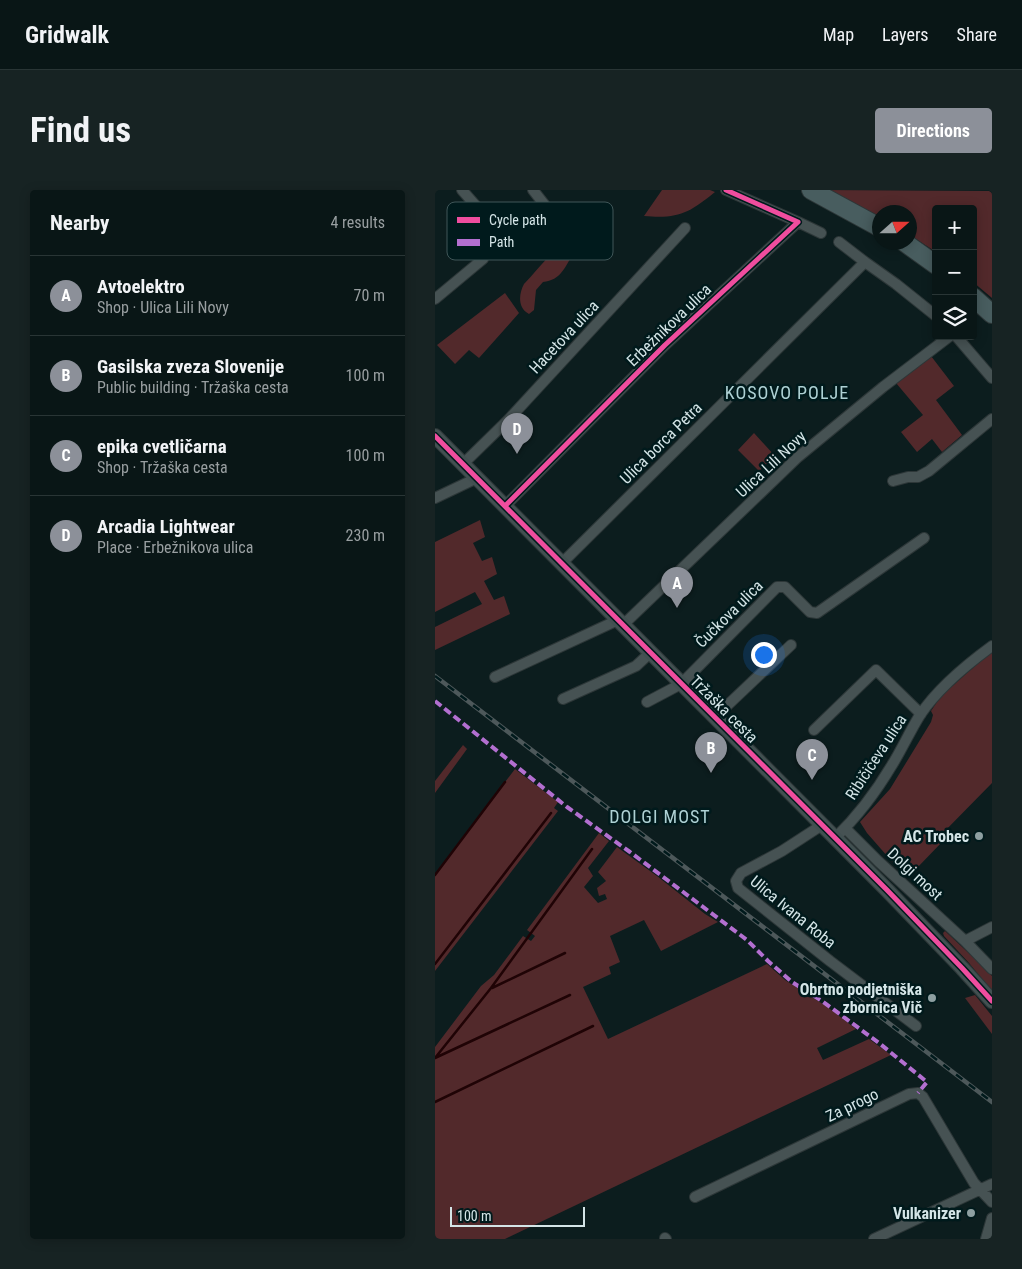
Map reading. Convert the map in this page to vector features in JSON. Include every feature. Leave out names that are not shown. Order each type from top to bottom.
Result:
[{"type":"highway","points":[[811,190],[872,223]]},
{"type":"highway","points":[[915,250],[932,262]]},
{"type":"highway","points":[[977,301],[992,314]]},
{"type":"main road","name":"Tržaška cesta","points":[[436,439],[651,652],[929,933],[992,1002]]},
{"type":"street","points":[[462,190],[473,202]]},
{"type":"street","points":[[533,190],[542,202]]},
{"type":"street","points":[[726,190],[821,232]]},
{"type":"street","name":"Erbežnikova ulica","points":[[505,506],[665,345],[798,222]]},
{"type":"street","name":"Hacetova ulica","points":[[463,464],[509,419],[685,228]]},
{"type":"street","points":[[839,242],[932,313]]},
{"type":"street","points":[[435,299],[482,260]]},
{"type":"street","name":"Ulica borca Petra","points":[[561,563],[865,262]]},
{"type":"street","name":"Ulica Lili Novy","points":[[620,622],[798,457],[945,340]]},
{"type":"street","points":[[959,340],[992,378]]},
{"type":"street","points":[[893,482],[908,477],[918,477],[929,471],[992,419]]},
{"type":"street","points":[[435,498],[477,478]]},
{"type":"street","name":"Čučkova ulica","points":[[681,684],[777,587],[785,587],[810,612],[817,613],[924,538]]},
{"type":"street","points":[[495,677],[620,622]]},
{"type":"street","points":[[715,717],[791,644]]},
{"type":"street","name":"Ribičičeva ulica","points":[[835,838],[873,795],[921,714],[944,687],[992,646]]},
{"type":"street","points":[[563,699],[635,666],[651,652]]},
{"type":"street","name":"Ribičičeva ulica","points":[[814,730],[876,670],[921,714]]},
{"type":"street","name":"Tržaška cesta","points":[[647,702],[681,684]]},
{"type":"street","name":"Ulica Ivana Roba","points":[[822,825],[782,851],[741,873],[736,881],[738,888],[916,1026]]},
{"type":"street","name":"Dolgi most","points":[[845,828],[965,941],[992,969]]},
{"type":"street","points":[[965,941],[992,927]]},
{"type":"street","name":"Za progo","points":[[695,1197],[909,1094],[916,1093],[923,1097],[974,1183],[981,1190]]},
{"type":"street","points":[[874,1239],[992,1184]]},
{"type":"street","points":[[981,1190],[992,1202]]},
{"type":"street","points":[[986,1239],[992,1218]]},
{"type":"shaded area","points":[[662,190],[710,190],[715,192],[698,205],[683,213],[656,217],[644,216]]},
{"type":"shaded area","points":[[820,190],[989,191],[992,193],[992,298],[977,285],[977,205],[932,205],[932,249],[917,240],[917,205],[872,205],[872,216]]},
{"type":"shaded area","points":[[545,260],[569,260],[564,270],[556,278],[543,282],[536,290],[534,310],[529,314],[522,308],[520,300],[524,284]]},
{"type":"shaded area","points":[[505,293],[519,313],[479,358],[469,350],[455,364],[437,345]]},
{"type":"shaded area","points":[[931,356],[954,386],[936,400],[962,435],[942,452],[932,439],[917,452],[901,432],[923,415],[896,383]]},
{"type":"shaded area","points":[[754,433],[775,456],[759,471],[738,450]]},
{"type":"shaded area","points":[[480,520],[485,537],[473,543],[482,561],[492,557],[497,574],[484,581],[494,600],[504,596],[510,614],[435,650],[435,627],[482,604],[475,592],[435,612],[435,542]]},
{"type":"shaded area","points":[[992,651],[992,783],[940,836],[943,841],[916,869],[905,857],[895,865],[867,833],[860,822],[890,789],[931,722],[933,715],[931,711],[941,696]]},
{"type":"shaded area","points":[[463,745],[467,749],[435,793],[435,781]]},
{"type":"shaded area","points":[[515,769],[558,802],[554,808],[558,811],[435,971],[435,874]]},
{"type":"shaded area","points":[[599,833],[609,841],[588,868],[593,876],[584,887],[598,903],[607,899],[605,894],[599,896],[597,888],[606,881],[598,872],[617,847],[718,922],[661,951],[644,920],[610,936],[620,962],[609,967],[611,974],[583,987],[608,1039],[767,964],[785,980],[826,1006],[856,1029],[817,1048],[823,1060],[869,1039],[891,1055],[505,1239],[435,1239],[435,1047],[481,986],[494,975],[523,936],[531,941],[535,936],[527,930]]},
{"type":"shaded area","points":[[945,931],[992,976],[992,991],[944,936],[943,933]]},
{"type":"shaded area","points":[[975,995],[992,1016],[992,1034],[965,998]]},
{"type":"waterway","points":[[435,875],[505,782]]},
{"type":"waterway","points":[[435,964],[551,813]]},
{"type":"waterway","points":[[435,1058],[491,988],[592,849]]},
{"type":"waterway","points":[[492,988],[565,953]]},
{"type":"waterway","points":[[435,1058],[570,995]]},
{"type":"waterway","points":[[435,1102],[593,1026]]},
{"type":"railway","points":[[435,676],[992,1102]]},
{"type":"marked path","points":[[435,701],[567,807],[747,940],[792,982],[822,1001],[879,1043],[927,1082],[918,1093]]},
{"type":"cycle path","points":[[505,506],[665,345],[798,222],[726,190]]},
{"type":"cycle path","points":[[435,436],[887,890],[992,1001]]},
{"type":"place","name":"Arcadia Lightwear","points":[[517,454]]},
{"type":"place","name":"Avtoelektro","points":[[677,608]]},
{"type":"place","name":"Gasilska zveza Slovenije","points":[[711,773]]},
{"type":"place","name":"epika cvetličarna","points":[[812,780]]},
{"type":"place","name":"AC Trobec","points":[[979,836]]},
{"type":"place","name":"Obrtno podjetniška zbornica Vič","points":[[932,998]]},
{"type":"place","name":"Vulkanizer","points":[[971,1213]]},
{"type":"district","name":"KOSOVO POLJE","points":[[787,392]]},
{"type":"district","name":"DOLGI MOST","points":[[660,816]]}]
